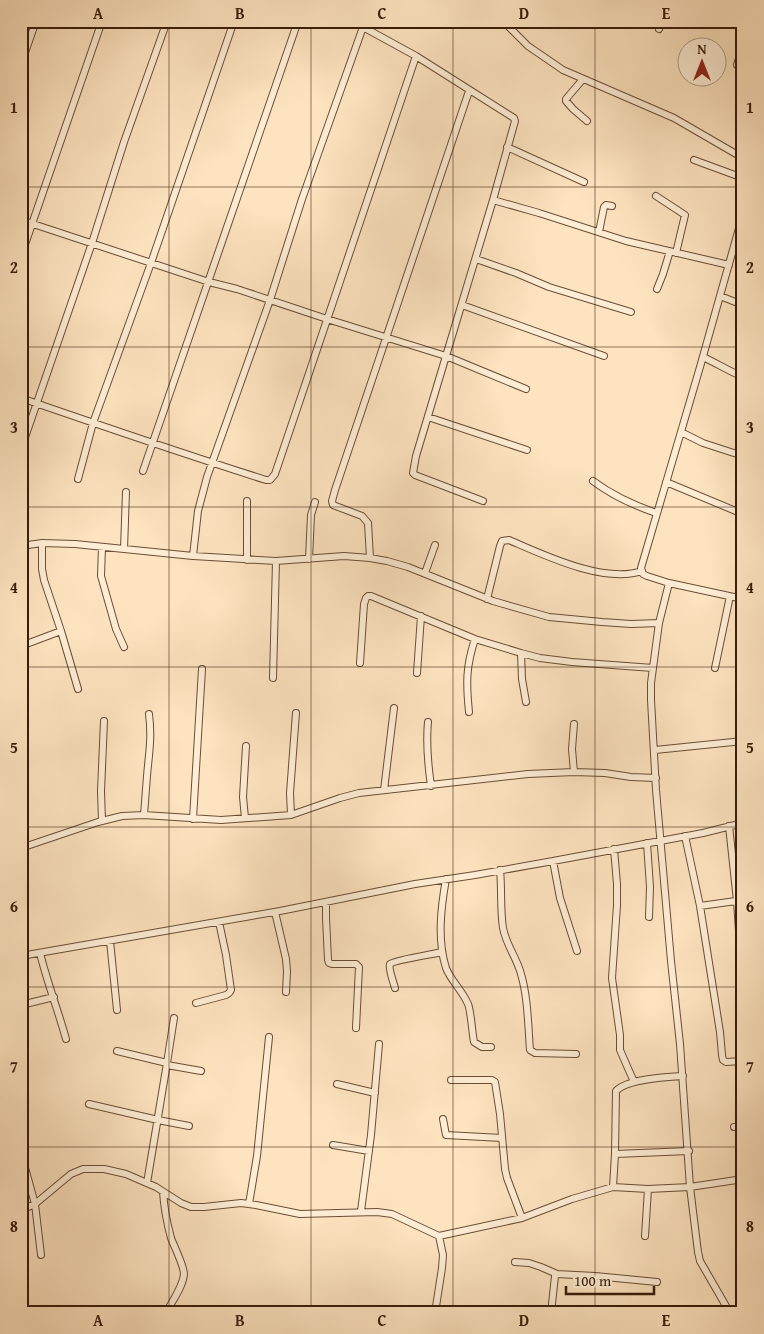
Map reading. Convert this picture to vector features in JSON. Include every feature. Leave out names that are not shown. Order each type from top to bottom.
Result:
[{"type":"street","points":[[21,64],[36,21]]},
{"type":"street","points":[[21,256],[102,21]]},
{"type":"street","points":[[21,449],[166,21]]},
{"type":"street","points":[[78,479],[92,423],[151,263],[234,21]]},
{"type":"street","points":[[143,471],[298,21]]},
{"type":"street","points":[[352,21],[364,25],[416,56],[514,119],[476,259],[413,468],[415,475],[483,501]]},
{"type":"street","points":[[503,21],[528,46],[563,70],[674,118],[743,158]]},
{"type":"street","points":[[658,29],[662,21]]},
{"type":"street","points":[[193,556],[198,510],[207,478],[270,300],[302,199],[364,25]]},
{"type":"street","points":[[737,65],[743,45]]},
{"type":"street","points":[[21,398],[213,463],[270,480],[275,474],[416,56]]},
{"type":"street","points":[[583,79],[566,98],[566,101],[587,121]]},
{"type":"street","points":[[370,558],[368,523],[362,516],[334,505],[332,501],[469,91]]},
{"type":"street","points":[[507,147],[584,182]]},
{"type":"street","points":[[694,160],[743,178]]},
{"type":"street","points":[[656,196],[685,215],[673,252],[657,289]]},
{"type":"street","points":[[493,200],[626,241],[729,265]]},
{"type":"street","points":[[599,232],[604,207],[606,205],[612,206]]},
{"type":"street","points":[[742,219],[641,564],[642,571],[646,576],[669,583],[743,599]]},
{"type":"street","points":[[21,220],[209,282],[446,356],[526,388]]},
{"type":"street","points":[[476,259],[549,287],[631,312]]},
{"type":"street","points":[[720,296],[743,305]]},
{"type":"street","points":[[462,305],[604,356]]},
{"type":"street","points":[[703,357],[743,377]]},
{"type":"street","points":[[428,417],[527,450]]},
{"type":"street","points":[[681,432],[703,444],[743,456]]},
{"type":"street","points":[[593,481],[625,501],[656,513]]},
{"type":"street","points":[[666,482],[743,514]]},
{"type":"street","points":[[124,549],[126,492]]},
{"type":"street","points":[[247,501],[247,560]]},
{"type":"street","points":[[309,559],[311,515],[315,502]]},
{"type":"street","points":[[487,599],[500,546],[502,541],[505,540],[550,558],[608,574],[621,575],[642,571]]},
{"type":"street","points":[[21,546],[42,543],[74,544],[193,556],[276,561],[344,556],[370,558],[408,567],[487,599],[549,617],[631,624],[659,623]]},
{"type":"street","points":[[42,543],[44,580],[62,631],[78,689]]},
{"type":"street","points":[[425,573],[435,545]]},
{"type":"street","points":[[102,547],[101,576],[116,629],[124,647]]},
{"type":"street","points":[[274,678],[276,561]]},
{"type":"street","points":[[669,583],[659,623],[653,668],[652,700],[656,778],[671,962],[678,1016],[695,1234],[700,1261],[730,1313]]},
{"type":"street","points":[[360,663],[364,604],[366,598],[371,596],[475,638],[540,658],[653,668]]},
{"type":"street","points":[[715,668],[730,596]]},
{"type":"street","points":[[418,673],[421,616]]},
{"type":"street","points":[[21,646],[62,631]]},
{"type":"street","points":[[469,712],[467,672],[475,638]]},
{"type":"street","points":[[521,653],[521,670],[526,702]]},
{"type":"street","points":[[193,819],[202,669]]},
{"type":"street","points":[[384,790],[394,708]]},
{"type":"street","points":[[291,815],[290,794],[296,713]]},
{"type":"street","points":[[144,815],[151,747],[149,714]]},
{"type":"street","points":[[102,822],[101,791],[104,720]]},
{"type":"street","points":[[428,722],[428,764],[432,786]]},
{"type":"street","points":[[574,724],[572,749],[574,772]]},
{"type":"street","points":[[655,750],[743,741]]},
{"type":"street","points":[[245,818],[246,746]]},
{"type":"street","points":[[21,848],[122,816],[144,815],[221,820],[291,815],[359,793],[528,774],[574,772],[656,778]]},
{"type":"street","points":[[21,956],[553,861],[743,823]]},
{"type":"street","points":[[729,826],[740,901],[740,946]]},
{"type":"street","points":[[685,836],[700,906],[723,1060],[726,1062],[743,1061]]},
{"type":"street","points":[[647,843],[650,887],[649,917]]},
{"type":"street","points":[[614,849],[617,905],[612,978],[620,1050],[634,1082]]},
{"type":"street","points":[[553,861],[560,898],[577,951]]},
{"type":"street","points":[[500,870],[503,928],[508,946],[514,954],[522,976],[531,1052],[576,1054]]},
{"type":"street","points":[[446,879],[442,913],[442,952],[446,968],[451,980],[460,990],[469,1006],[474,1042],[482,1047],[491,1047]]},
{"type":"street","points":[[700,906],[740,901]]},
{"type":"street","points":[[326,902],[329,963],[356,964],[359,966],[356,1028]]},
{"type":"street","points":[[275,912],[283,942],[286,965],[286,992]]},
{"type":"street","points":[[196,1003],[226,995],[231,990],[218,922]]},
{"type":"street","points":[[110,941],[117,1010]]},
{"type":"street","points":[[395,988],[390,969],[392,963],[442,952]]},
{"type":"street","points":[[40,953],[66,1039]]},
{"type":"street","points":[[21,1005],[54,997]]},
{"type":"street","points":[[147,1183],[174,1018]]},
{"type":"street","points":[[249,1204],[260,1127],[269,1038]]},
{"type":"street","points":[[361,1212],[379,1044]]},
{"type":"street","points":[[118,1051],[201,1071]]},
{"type":"street","points":[[613,1187],[616,1091],[618,1088],[634,1082],[683,1076]]},
{"type":"street","points":[[451,1080],[492,1080],[496,1082],[507,1178],[522,1218]]},
{"type":"street","points":[[337,1084],[375,1093]]},
{"type":"street","points":[[89,1104],[189,1126]]},
{"type":"street","points":[[443,1119],[445,1134],[448,1136],[502,1138]]},
{"type":"street","points":[[734,1126],[743,1126]]},
{"type":"street","points":[[333,1145],[369,1150]]},
{"type":"street","points":[[615,1154],[688,1151]]},
{"type":"street","points":[[21,1153],[34,1204],[41,1255]]},
{"type":"street","points":[[21,1210],[34,1204],[71,1174],[83,1169],[104,1169],[126,1174],[147,1183],[191,1207],[241,1203],[300,1214],[377,1212],[392,1214],[439,1236],[522,1218],[572,1199],[613,1187],[648,1189],[690,1188],[743,1179]]},
{"type":"street","points":[[645,1236],[648,1189]]},
{"type":"street","points":[[163,1192],[170,1234],[184,1270],[182,1283],[166,1313]]},
{"type":"street","points":[[435,1313],[442,1268],[439,1236]]},
{"type":"street","points":[[514,1262],[529,1263],[557,1274],[657,1282]]},
{"type":"street","points":[[551,1313],[555,1276],[557,1274]]}]
